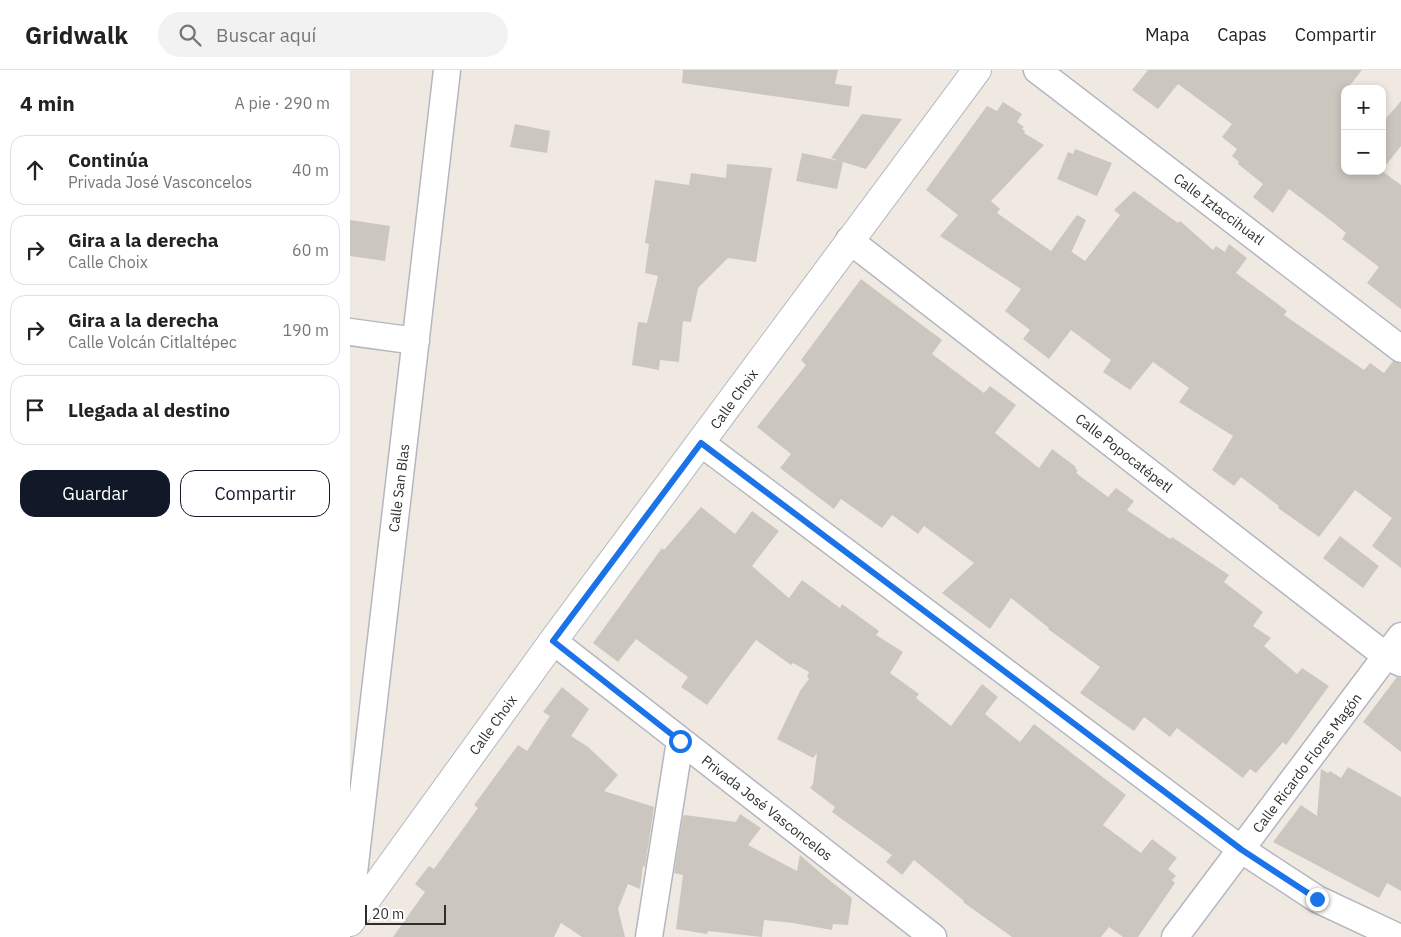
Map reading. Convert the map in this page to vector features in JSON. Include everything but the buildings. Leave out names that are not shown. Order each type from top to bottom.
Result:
[{"type":"street","name":"Calle San Blas","points":[[350,907],[447,70]]},
{"type":"street","name":"Calle Choix","points":[[350,922],[553,641],[977,70]]},
{"type":"street","name":"Calle Iztaccihuatl","points":[[1037,70],[1401,349]]},
{"type":"street","name":"Calle Popocatépetl","points":[[849,240],[1396,652]]},
{"type":"street","points":[[350,332],[416,341]]},
{"type":"street","points":[[701,443],[1242,850],[1317,899],[1398,937]]},
{"type":"street","name":"Privada José Vasconcelos","points":[[553,641],[933,937]]},
{"type":"street","name":"Calle Ricardo Flores Magón","points":[[1175,937],[1396,652]]},
{"type":"street","points":[[649,937],[680,741]]},
{"type":"route","points":[[680,741],[553,641],[701,443],[1242,850],[1317,899]]}]
